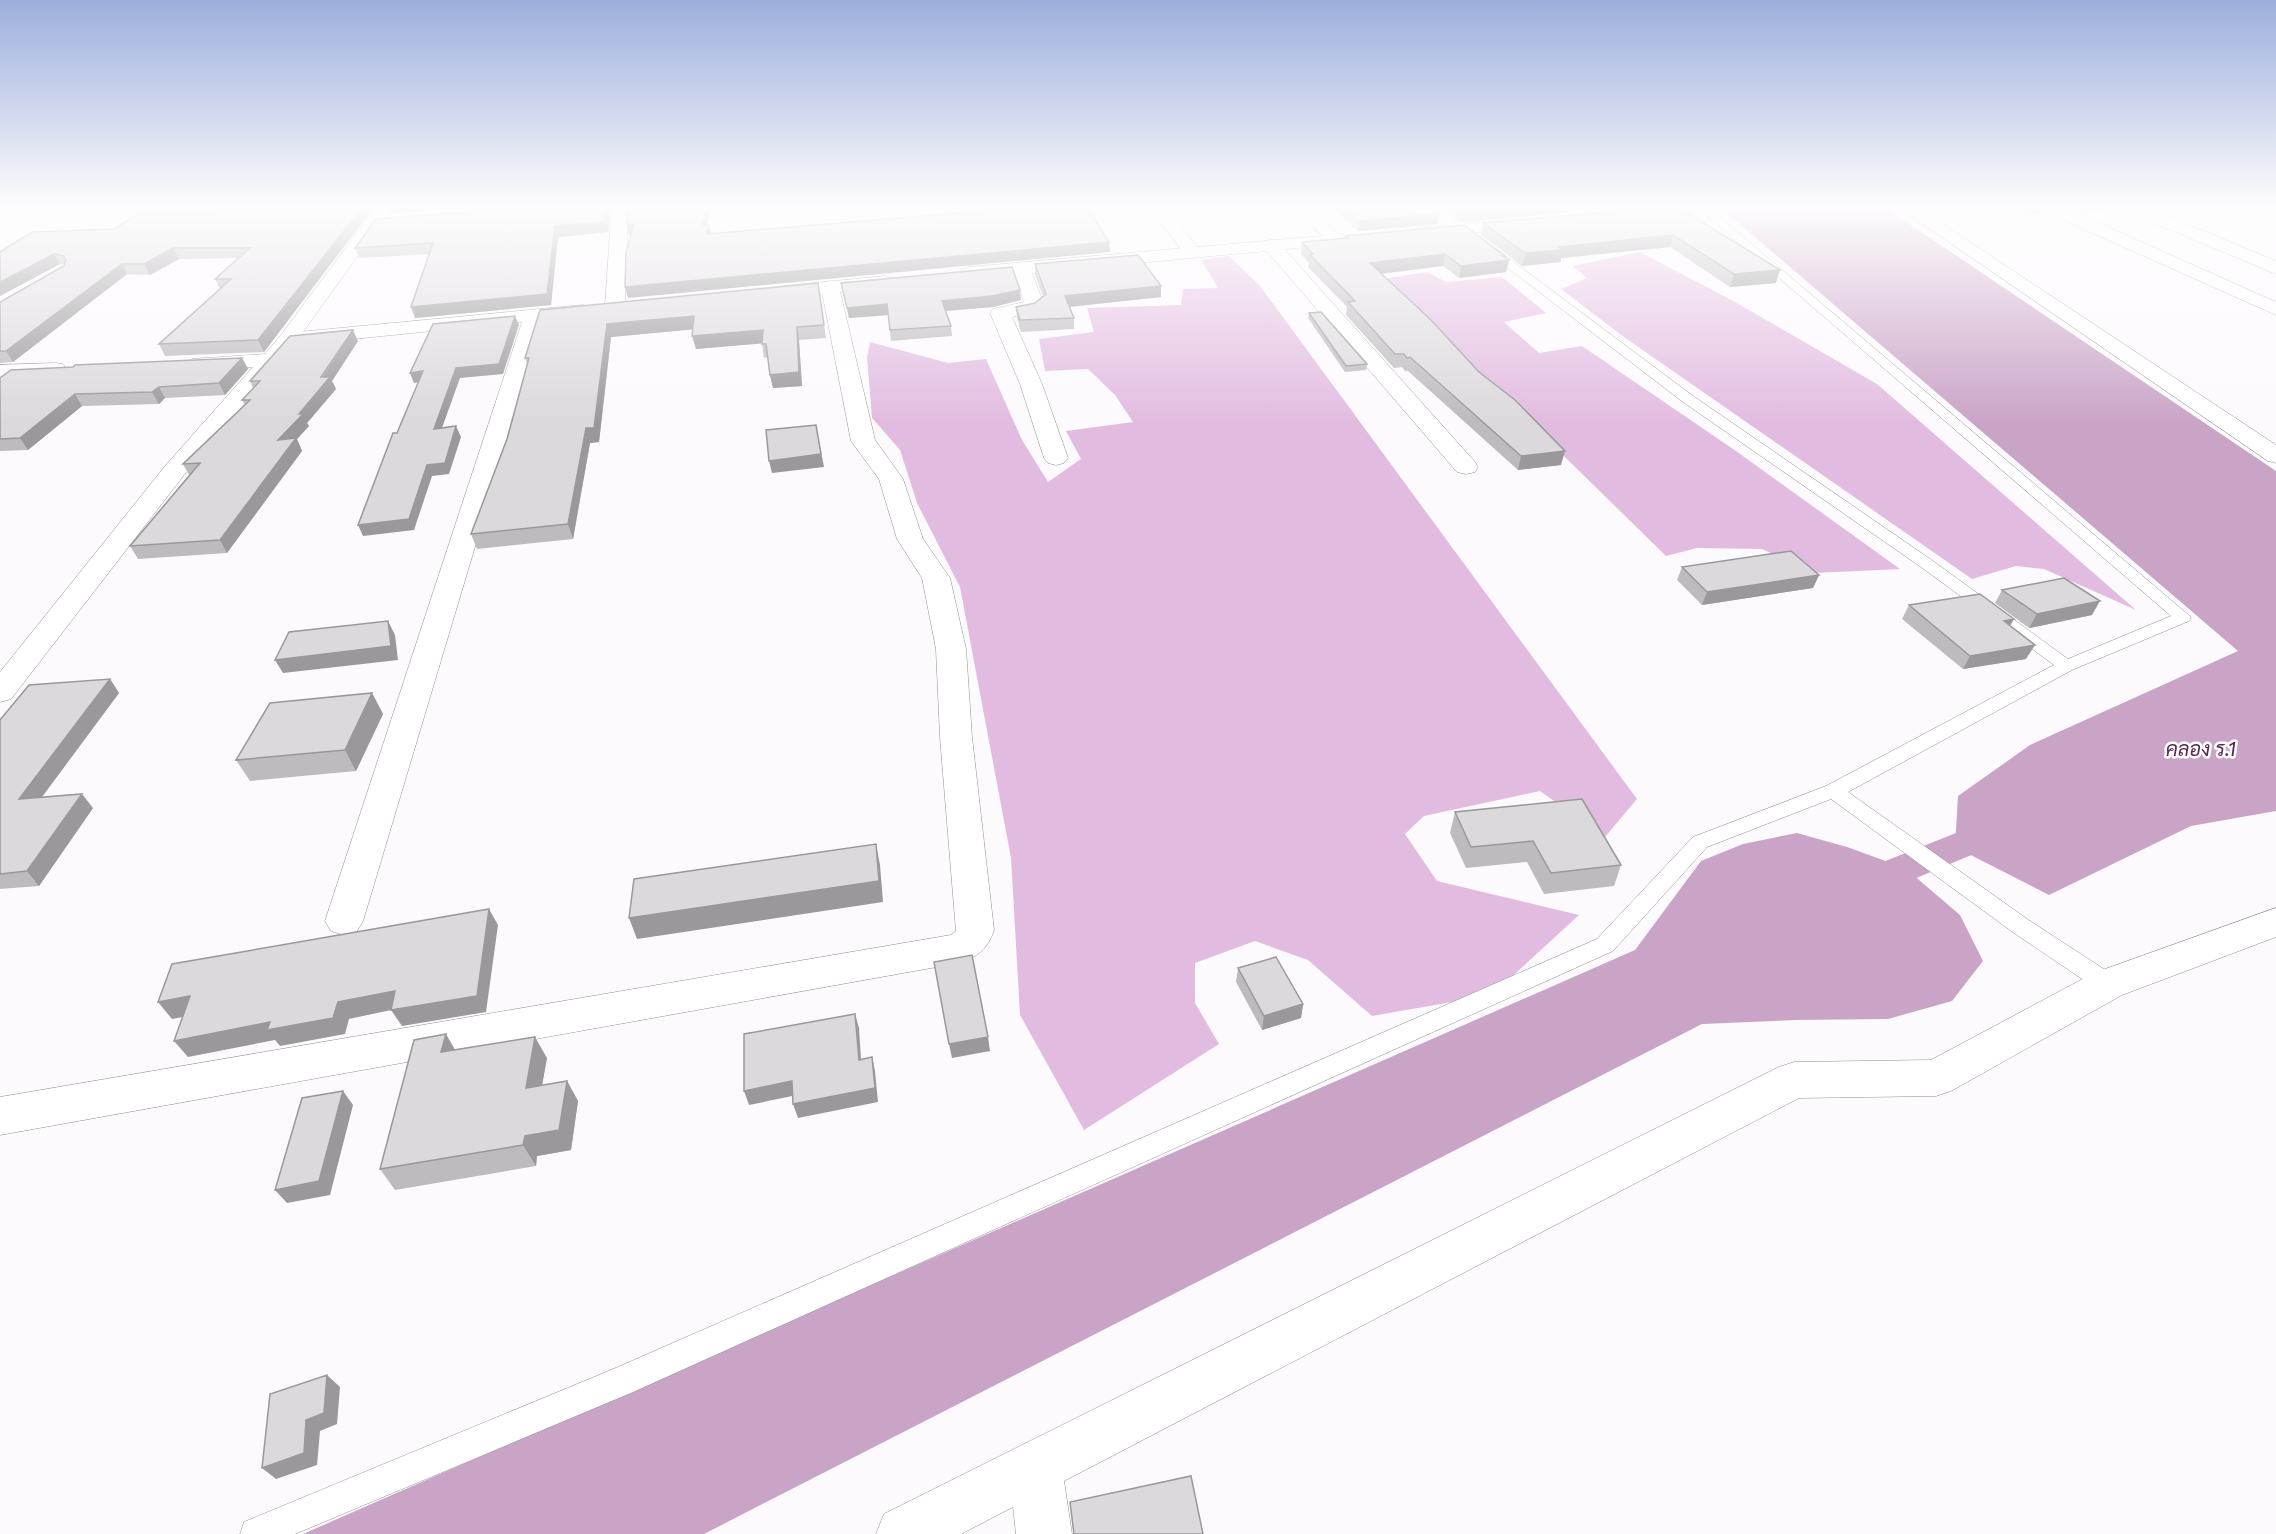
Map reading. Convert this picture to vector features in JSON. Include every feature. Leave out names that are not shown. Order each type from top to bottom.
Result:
[{"type":"street","points":[[0,692],[175,470],[288,339],[332,279]]},
{"type":"street","points":[[615,308],[616,279]]},
{"type":"street","points":[[1025,279],[1034,304],[1028,308],[1000,313],[1040,402],[1056,458]]},
{"type":"street","points":[[1301,279],[1466,467]]},
{"type":"street","points":[[2012,279],[2276,456]]},
{"type":"street","points":[[2208,279],[2276,309]]},
{"type":"street","points":[[758,294],[902,280]]},
{"type":"street","points":[[0,1116],[959,948],[968,943],[973,937],[974,924],[956,737],[951,649],[936,578],[910,539],[891,479],[863,441],[830,287]]},
{"type":"street","points":[[288,339],[639,306]]},
{"type":"street","points":[[344,921],[534,316]]},
{"type":"street","points":[[177,364],[271,360]]},
{"type":"street","points":[[0,371],[71,368]]},
{"type":"street","points":[[904,1534],[1794,1080],[1936,1078],[2108,984],[2276,922]]},
{"type":"street","points":[[1035,1467],[1044,1534]]},
{"type":"lane","points":[[1527,279],[1688,399],[1927,564],[2066,666]]},
{"type":"lane","points":[[256,1534],[622,1381],[1605,945],[1700,842],[1833,791],[2066,666],[2183,616],[1789,279]]},
{"type":"lane","points":[[1833,791],[1899,841],[2108,984]]},
{"type":"shaded area","points":[[1212,279],[1252,279],[1260,286],[1637,799],[1605,837],[1540,791],[1424,816],[1405,834],[1437,881],[1579,915],[1492,995],[1372,1016],[1308,960],[1255,941],[1195,963],[1195,1003],[1219,1044],[1084,1130],[1020,1015],[1011,858],[960,587],[917,503],[900,450],[872,418],[867,357],[870,342],[948,363],[986,359],[1022,440],[1048,482],[1081,459],[1066,431],[1133,422],[1115,395],[1088,369],[1045,371],[1039,339],[1094,332],[1087,308],[1181,305],[1183,289],[1218,288]]},
{"type":"shaded area","points":[[1383,279],[1440,279],[1446,282],[1504,279],[1546,313],[1504,322],[1539,353],[1582,346],[1736,451],[1900,569],[1814,573],[1762,549],[1697,548],[1666,556]]},
{"type":"shaded area","points":[[1586,279],[1691,279],[1735,302],[1877,384],[2136,610],[2044,569],[2016,566],[1972,579],[1624,337],[1561,289]]},
{"type":"water","name":"คลอง ร.1","points":[[1804,279],[1990,279],[2276,471],[2276,811],[2191,826],[2049,895],[1955,847],[1958,796],[2030,745],[2238,651]]},
{"type":"water","points":[[1797,833],[1847,847],[1905,868],[1960,915],[1983,961],[1952,1001],[1888,1019],[1702,1024],[704,1534],[303,1534],[1635,950],[1701,861],[1743,844]]},
{"type":"building","points":[[42,279],[103,279],[6,351],[0,351],[0,302]]},
{"type":"building","points":[[215,279],[306,279],[258,340],[159,344],[231,279]]},
{"type":"building","points":[[421,279],[549,279],[547,294],[411,307]]},
{"type":"building","points":[[625,279],[715,279],[625,287]]},
{"type":"building","points":[[888,279],[1016,279],[1020,290],[992,296],[942,301],[951,326],[890,330],[887,304],[847,308],[841,283]]},
{"type":"building","points":[[1040,279],[1155,279],[1161,286],[1065,296],[1074,318],[1020,320],[1016,307],[1035,303],[1046,294]]},
{"type":"building","points":[[1333,279],[1387,279],[1431,320],[1479,372],[1515,400],[1565,451],[1521,456],[1410,357],[1395,354],[1348,302],[1355,301]]},
{"type":"building","points":[[818,283],[824,325],[797,327],[799,372],[770,375],[766,344],[762,344],[763,330],[692,336],[694,316],[607,324],[594,428],[586,428],[568,524],[471,534],[507,439],[529,358],[525,358],[540,310]]},
{"type":"building","points":[[1321,312],[1367,364],[1346,366],[1309,313]]},
{"type":"building","points":[[515,316],[499,364],[456,368],[434,429],[456,426],[445,463],[427,465],[409,519],[358,525],[393,433],[397,433],[423,371],[410,373],[433,324]]},
{"type":"building","points":[[353,330],[321,377],[330,377],[299,414],[303,414],[278,440],[296,438],[220,540],[130,546],[200,463],[183,464],[250,400],[242,400],[260,381],[250,381],[290,336]]},
{"type":"building","points":[[242,358],[219,383],[159,387],[152,392],[75,394],[20,438],[0,439],[0,378],[11,370]]},
{"type":"building","points":[[816,425],[821,454],[769,461],[766,430]]},
{"type":"building","points":[[1791,551],[1819,575],[1707,592],[1682,567]]},
{"type":"building","points":[[2064,578],[2100,601],[2037,614],[2002,590]]},
{"type":"building","points":[[1980,594],[2014,619],[2004,621],[2035,645],[1970,656],[1909,605]]},
{"type":"building","points":[[388,621],[391,646],[275,660],[289,632]]},
{"type":"building","points":[[110,679],[19,799],[82,794],[27,871],[0,874],[0,720],[29,685]]},
{"type":"building","points":[[372,693],[345,750],[236,760],[270,703]]},
{"type":"building","points":[[1582,799],[1621,865],[1551,873],[1533,841],[1471,847],[1455,812]]},
{"type":"building","points":[[876,844],[879,881],[629,918],[634,879]]},
{"type":"building","points":[[489,909],[477,996],[391,1010],[395,991],[338,1002],[333,1018],[267,1030],[270,1022],[174,1041],[190,996],[158,1002],[172,964]]},
{"type":"building","points":[[972,955],[988,1037],[949,1044],[934,962]]},
{"type":"building","points":[[1276,957],[1303,1004],[1264,1016],[1238,968]]},
{"type":"building","points":[[855,1014],[859,1060],[872,1057],[875,1088],[793,1104],[792,1081],[744,1091],[744,1034]]},
{"type":"building","points":[[446,1034],[441,1052],[535,1037],[526,1088],[567,1081],[559,1130],[525,1136],[523,1145],[380,1169],[414,1040]]},
{"type":"building","points":[[343,1091],[319,1181],[275,1190],[302,1098]]},
{"type":"building","points":[[327,1375],[324,1413],[306,1420],[304,1453],[262,1468],[270,1394]]},
{"type":"building","points":[[1191,1476],[1203,1534],[1074,1534],[1070,1502]]},
{"type":"waterway","points":[[1859,887],[1999,829]]}]
